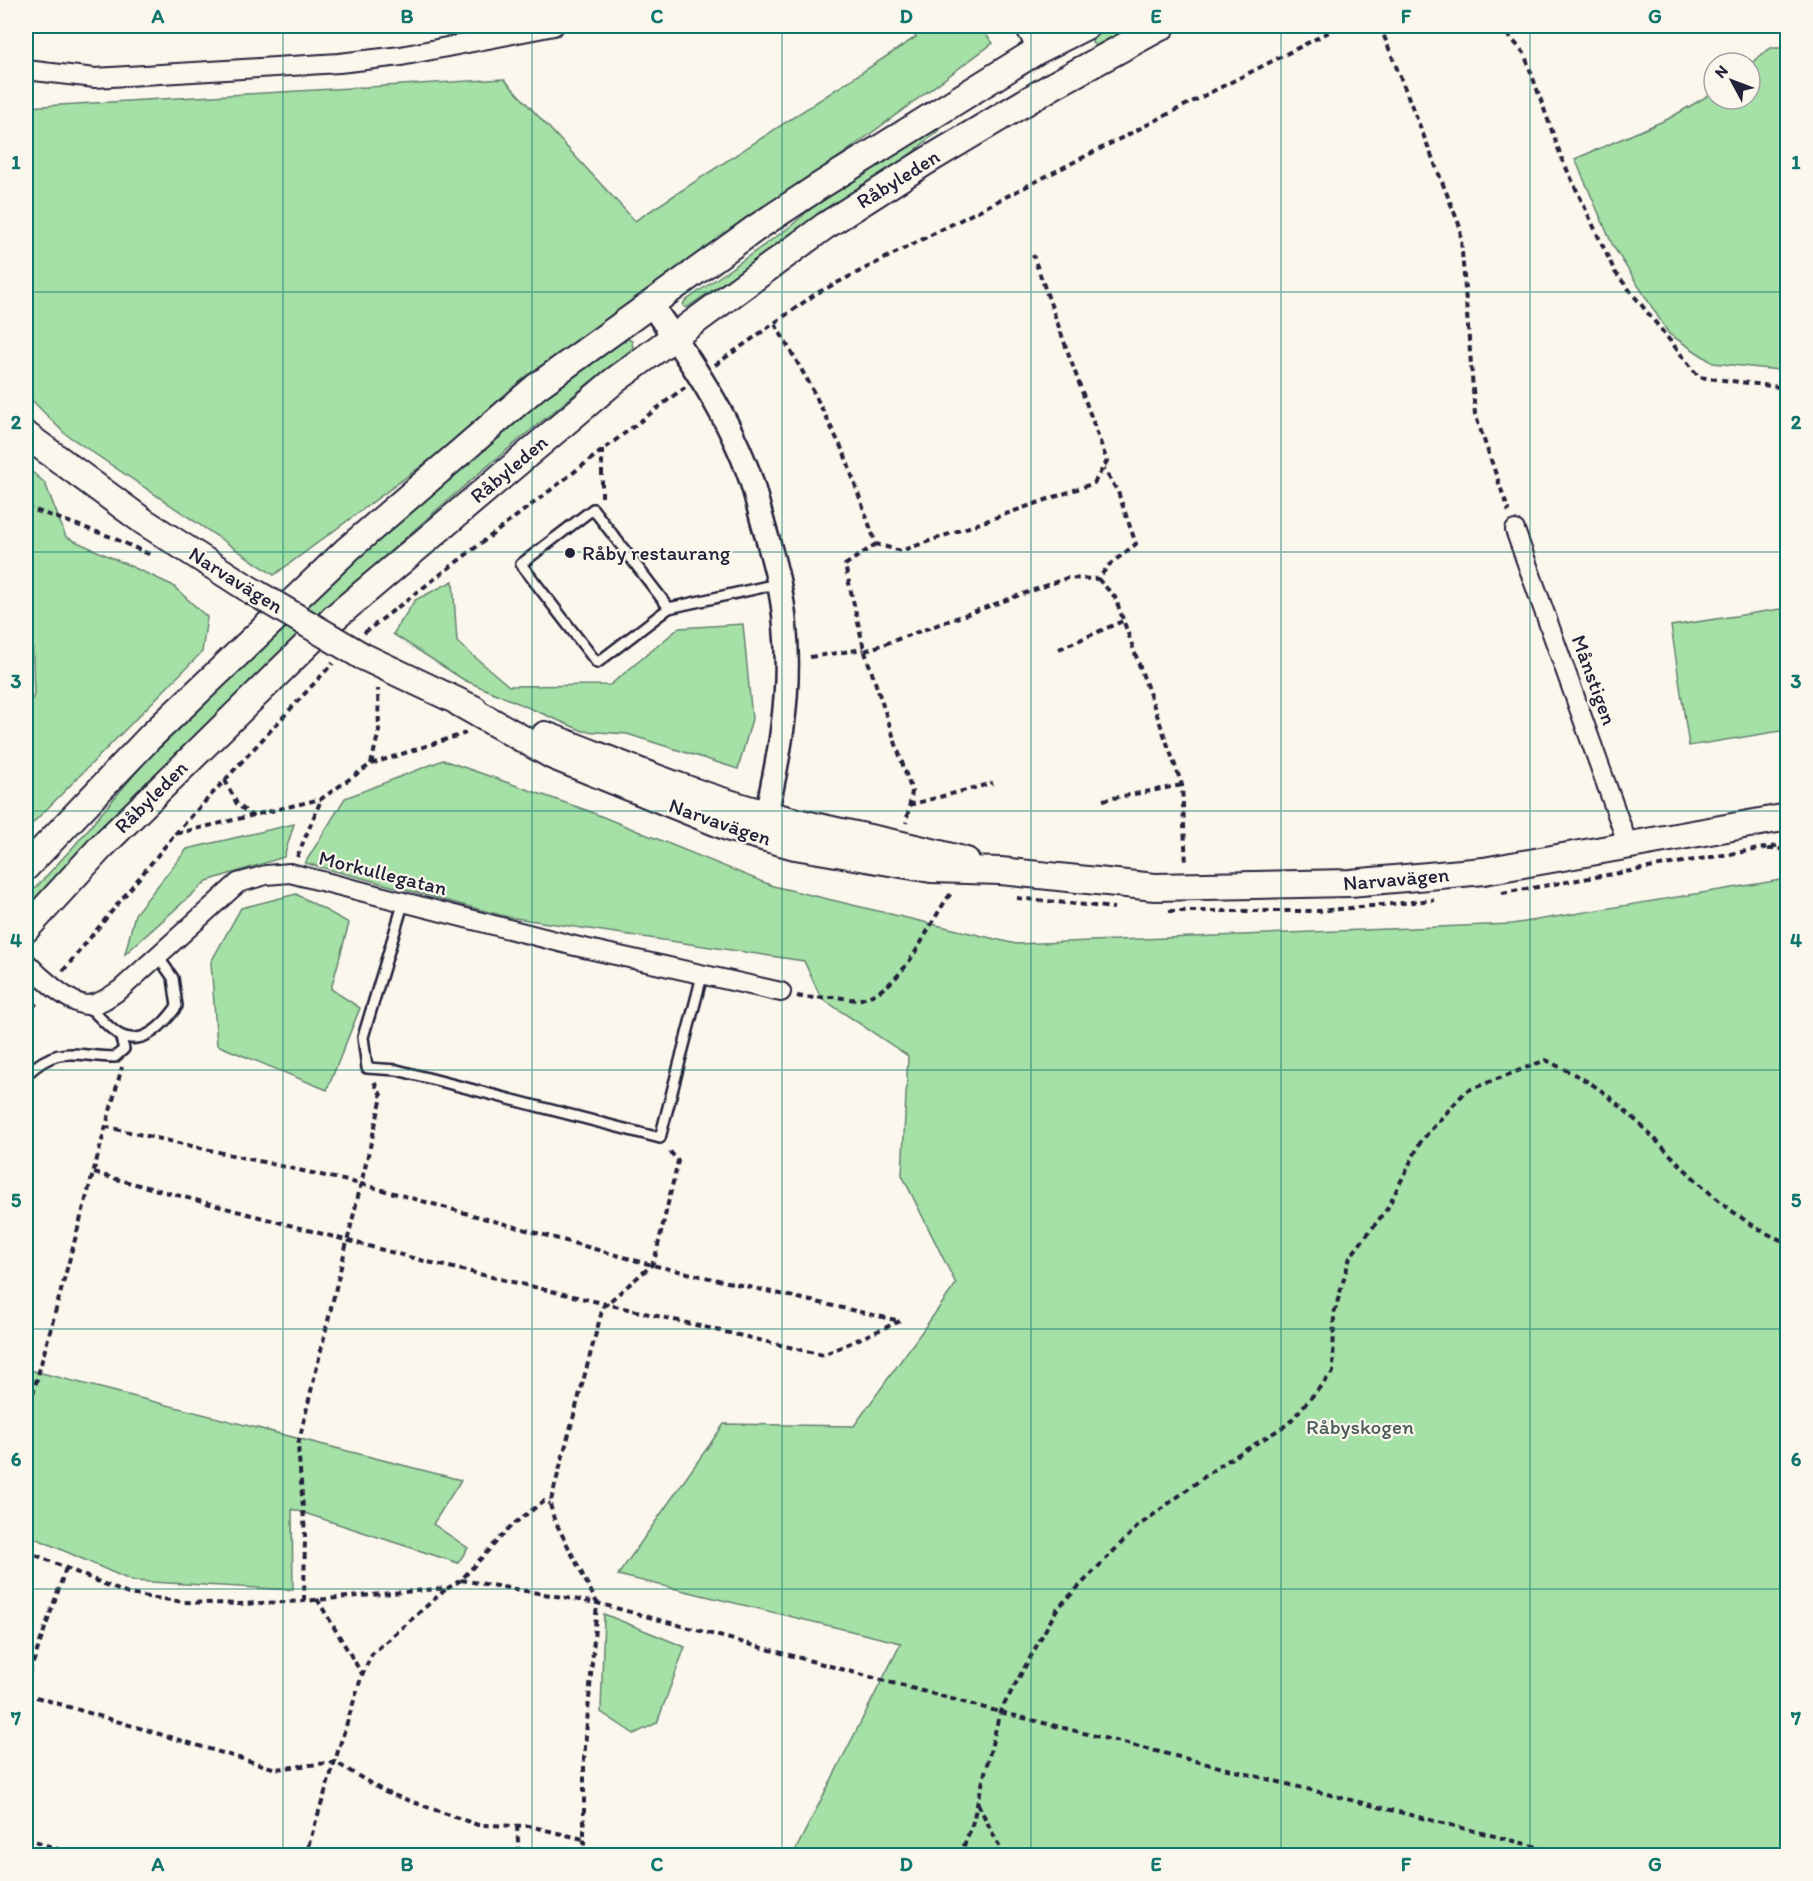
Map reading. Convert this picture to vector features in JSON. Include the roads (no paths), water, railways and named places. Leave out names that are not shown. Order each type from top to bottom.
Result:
[{"type":"main road","name":"Råbyleden","points":[[26,867],[150,737],[348,549],[536,387],[650,303],[818,187],[1038,50],[1086,26]]},
{"type":"main road","name":"Råbyleden","points":[[26,929],[101,847],[334,618],[605,388],[825,226],[1054,85],[1162,26]]},
{"type":"main road","points":[[1038,50],[1054,85]]},
{"type":"main road","name":"Narvavägen","points":[[26,435],[143,520],[252,591],[362,656],[459,703],[670,783],[764,826],[795,846],[931,869],[1001,871],[1155,887],[1350,884],[1484,871],[1788,817]]},
{"type":"main road","name":"Narvavägen","points":[[764,826],[830,831],[933,851],[1001,871]]},
{"type":"street","points":[[26,70],[95,78],[339,63],[401,56],[554,26]]},
{"type":"street","points":[[1024,26],[1038,50]]},
{"type":"street","points":[[650,303],[675,338],[721,413],[751,479],[780,584],[786,627],[785,699],[778,763],[764,826]]},
{"type":"street","name":"Månstigen","points":[[1515,530],[1628,845]]},
{"type":"street","name":"Morkullegatan","points":[[87,1005],[105,1000],[121,989],[238,884],[266,875],[290,873],[702,976],[781,992]]},
{"type":"street","points":[[26,962],[51,985],[87,1005]]},
{"type":"lane","points":[[669,608],[593,509],[521,564],[597,663],[669,608],[780,584]]},
{"type":"lane","points":[[404,901],[363,1037],[368,1068],[397,1070],[660,1138],[702,976]]},
{"type":"lane","points":[[120,1035],[139,1038],[164,1025],[177,1006],[173,978],[157,955]]},
{"type":"lane","points":[[26,1075],[42,1059],[60,1053],[115,1057],[124,1050],[120,1035],[87,1005]]},
{"type":"place","name":"Råby restaurang","points":[[570,553]]},
{"type":"park label","name":"Råbyskogen","points":[[1360,1427]]}]
